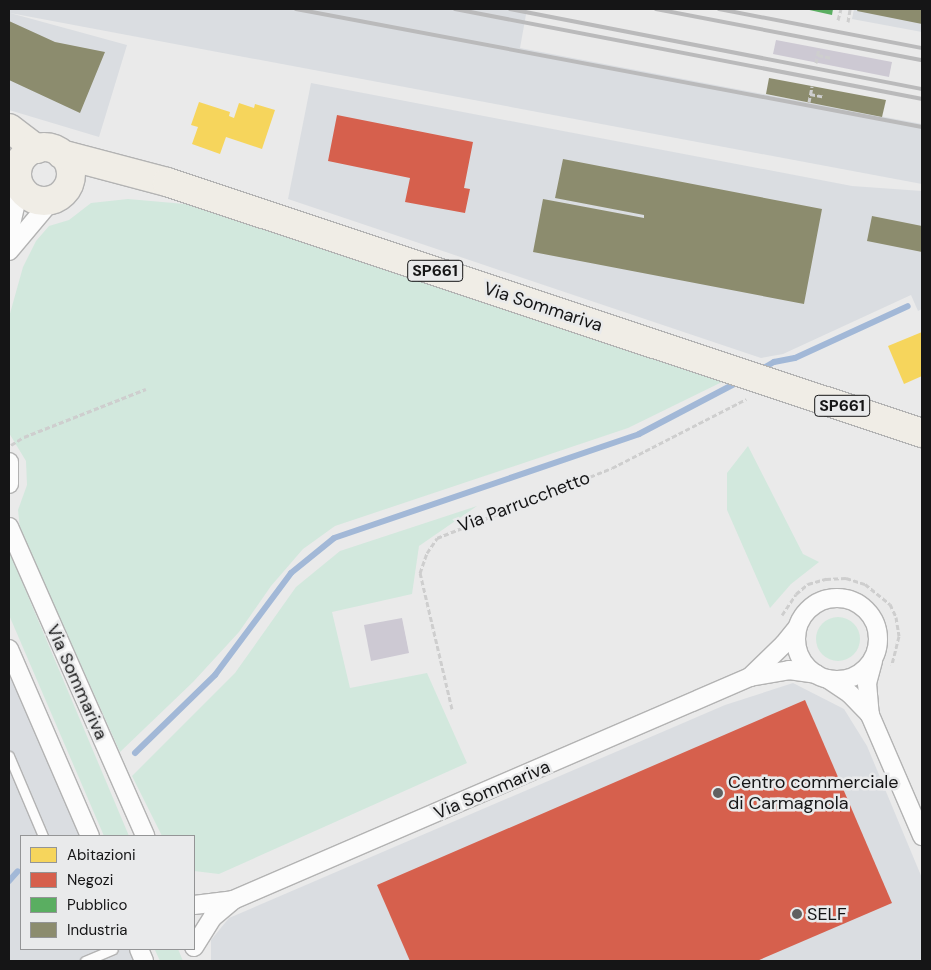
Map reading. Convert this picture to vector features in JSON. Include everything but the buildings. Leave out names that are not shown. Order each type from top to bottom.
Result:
[{"type":"main road","name":"Via Sommariva","points":[[9,128],[29,162],[34,199],[58,195],[134,174]]},
{"type":"main road","name":"Via Sommariva","points":[[29,162],[134,174],[922,433]]},
{"type":"main road","points":[[29,162],[70,171],[58,195]]},
{"type":"street","points":[[9,233],[29,162]]},
{"type":"street","points":[[9,251],[58,195]]},
{"type":"street","points":[[9,462],[9,484]]},
{"type":"street","name":"Via Sommariva","points":[[9,527],[145,835]]},
{"type":"street","points":[[838,597],[851,600],[872,617],[878,630],[874,658],[854,676],[822,677],[799,654],[797,628],[812,606],[824,600],[838,597]]},
{"type":"street","name":"Via Sommariva","points":[[750,677],[784,644],[797,628]]},
{"type":"street","points":[[9,649],[90,835]]},
{"type":"street","name":"Via Sommariva","points":[[874,658],[868,683],[870,715],[922,836]]},
{"type":"street","name":"Via Sommariva","points":[[195,946],[213,916],[233,900],[750,677],[790,670],[822,677],[850,694],[870,715]]},
{"type":"street","name":"Via Sommariva","points":[[195,904],[233,900]]},
{"type":"lane","points":[[9,756],[43,835]]},
{"type":"lane","points":[[85,961],[111,950]]},
{"type":"path","points":[[838,20],[841,9]]},
{"type":"path","points":[[848,22],[850,9]]},
{"type":"path","points":[[816,63],[819,48]]},
{"type":"path","points":[[817,55],[832,58]]},
{"type":"path","points":[[809,102],[812,86]]},
{"type":"path","points":[[810,94],[825,97]]},
{"type":"path","name":"Via Parrucchetto","points":[[452,709],[420,573],[426,553],[437,538],[612,468],[740,404],[765,380]]},
{"type":"path","points":[[9,446],[24,437],[146,389]]},
{"type":"shaded area","points":[[9,9],[527,9],[520,48],[922,124],[922,184],[10,13],[127,45],[99,137],[9,110]]},
{"type":"shaded area","points":[[854,9],[922,9],[922,32],[852,19]]},
{"type":"shaded area","points":[[311,83],[852,186],[922,191],[922,309],[918,311],[911,295],[783,354],[761,358],[288,199]]},
{"type":"shaded area","points":[[9,649],[90,835],[20,835],[20,950],[139,950],[144,961],[9,961]]},
{"type":"shaded area","name":"Centro commerciale di Carmagnola","points":[[793,683],[844,709],[867,746],[922,878],[922,961],[211,961],[211,940],[229,918],[725,705]]},
{"type":"green space","points":[[128,199],[219,207],[726,380],[628,428],[335,526],[303,549],[271,586],[239,632],[193,682],[120,752],[20,529],[18,510],[27,485],[26,461],[9,433],[9,317],[23,267],[36,241],[49,226],[69,220],[91,203]]},
{"type":"green space","points":[[748,446],[803,554],[819,562],[791,584],[770,608],[727,510],[727,473]]},
{"type":"green space","points":[[477,506],[419,546],[412,594],[332,612],[350,688],[427,673],[467,763],[219,874],[195,871],[195,835],[162,835],[132,776],[235,673],[296,587],[340,551]]},
{"type":"green space","points":[[9,551],[129,835],[104,835],[9,615]]},
{"type":"green space","points":[[838,617],[850,621],[856,627],[860,639],[856,651],[850,657],[838,661],[826,657],[820,651],[816,639],[820,627],[826,621]]},
{"type":"green space","points":[[155,950],[178,950],[183,961],[160,961]]},
{"type":"waterway","points":[[760,370],[774,362],[795,358],[908,306]]},
{"type":"waterway","points":[[135,753],[215,675],[291,573],[334,538],[639,434],[740,381]]},
{"type":"waterway","points":[[9,881],[18,871]]},
{"type":"railway","points":[[296,9],[922,127]]},
{"type":"railway","points":[[455,9],[922,99]]},
{"type":"railway","points":[[510,9],[922,89]]},
{"type":"railway","points":[[656,9],[922,60]]},
{"type":"railway","points":[[719,9],[922,48]]},
{"type":"place","name":"Centro commerciale di Carmagnola","points":[[718,793]]},
{"type":"place","name":"SELF","points":[[797,914]]}]
